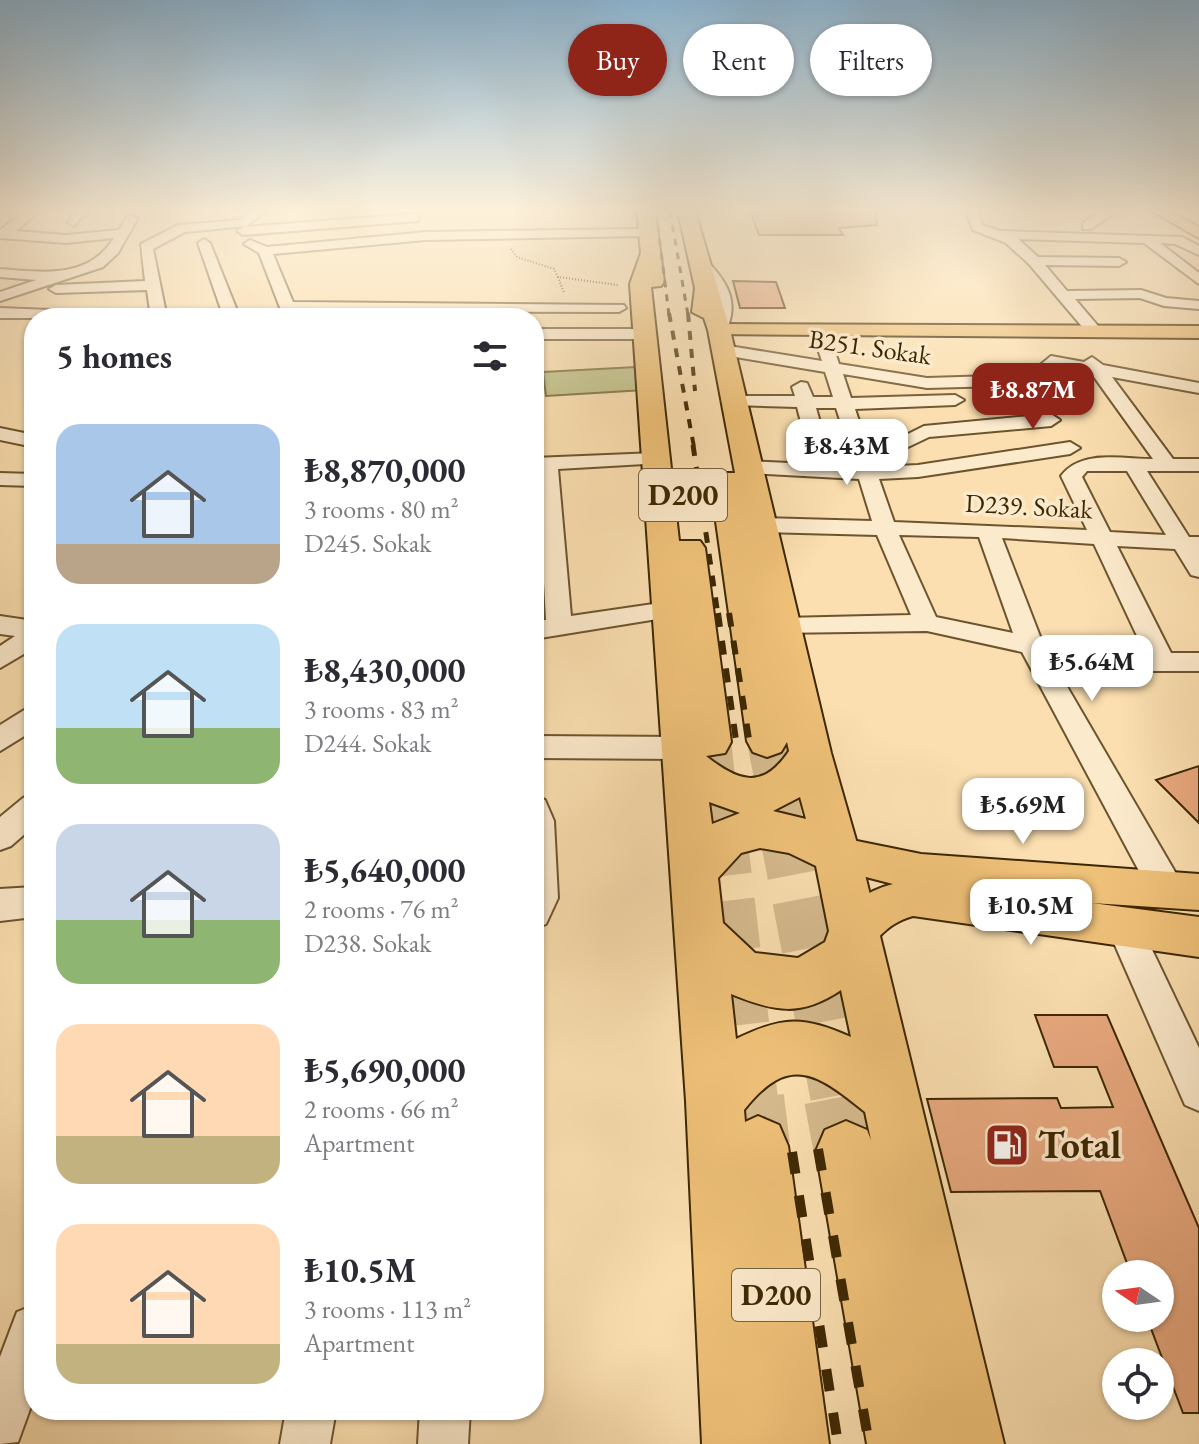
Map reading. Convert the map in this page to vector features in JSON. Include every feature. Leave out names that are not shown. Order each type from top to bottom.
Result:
[{"type":"highway","points":[[640,278],[632,321],[655,459],[667,610],[691,750],[698,928],[715,1101],[738,1444]]},
{"type":"highway","name":"D200","points":[[645,278],[675,429],[691,750]]},
{"type":"highway","name":"D200","points":[[701,278],[701,334],[767,741]]},
{"type":"highway","points":[[702,278],[721,340],[810,753],[837,854],[968,1444]]},
{"type":"highway","points":[[691,750],[722,790],[756,798],[782,789],[800,771],[810,753]]},
{"type":"highway","points":[[695,872],[706,854],[718,844],[732,835],[761,828],[781,829],[837,854]]},
{"type":"highway","points":[[698,928],[726,965],[745,976],[804,984],[820,977],[843,959],[853,934]]},
{"type":"highway","points":[[715,1101],[733,1075],[757,1055],[785,1046],[807,1047],[831,1056],[890,1095]]},
{"type":"highway","name":"D200","points":[[758,1146],[793,1444]]},
{"type":"highway","points":[[846,1151],[903,1444]]},
{"type":"main road","points":[[721,340],[820,331],[1096,333],[1199,330]]},
{"type":"main road","points":[[837,854],[921,872],[1182,890]]},
{"type":"main road","points":[[853,934],[880,906],[913,897],[1199,937]]},
{"type":"street","points":[[3,296],[58,278]]},
{"type":"street","points":[[87,278],[89,289]]},
{"type":"street","points":[[151,278],[157,308]]},
{"type":"street","points":[[232,278],[232,308]]},
{"type":"street","points":[[276,278],[288,308]]},
{"type":"street","points":[[1049,278],[1096,333]]},
{"type":"street","points":[[1132,278],[1199,330]]},
{"type":"street","points":[[1063,295],[1136,283]]},
{"type":"street","points":[[23,289],[152,285]]},
{"type":"street","points":[[1077,310],[1164,302],[1199,305]]},
{"type":"street","points":[[0,313],[24,314]]},
{"type":"street","points":[[544,319],[632,321]]},
{"type":"street","points":[[544,333],[632,321]]},
{"type":"street","points":[[820,331],[885,528],[927,623]]},
{"type":"street","points":[[1073,332],[1097,370],[1167,464]]},
{"type":"street","name":"B251. Sokak","points":[[721,340],[794,363],[833,370],[927,383],[1033,387]]},
{"type":"street","points":[[1084,349],[1199,370]]},
{"type":"street","points":[[732,400],[844,403],[961,399],[1033,387],[1051,361],[1199,388]]},
{"type":"street","points":[[794,363],[824,471]]},
{"type":"street","points":[[1178,384],[1199,407]]},
{"type":"street","points":[[1033,387],[1076,457],[1071,476],[1163,662]]},
{"type":"street","points":[[961,399],[1032,471]]},
{"type":"street","points":[[857,445],[908,441],[924,432],[1051,420]]},
{"type":"street","points":[[0,434],[24,439]]},
{"type":"street","points":[[748,467],[866,473],[918,471],[1015,456],[1076,457],[1133,465],[1198,466]]},
{"type":"street","points":[[544,463],[655,459]]},
{"type":"street","points":[[1133,465],[1191,543],[1199,570]]},
{"type":"street","points":[[0,479],[24,477]]},
{"type":"street","name":"D239. Sokak","points":[[761,525],[988,531],[1191,543]]},
{"type":"street","points":[[988,531],[1031,646],[1182,890]]},
{"type":"street","points":[[544,562],[546,628],[667,610]]},
{"type":"street","points":[[784,627],[927,623],[1108,662],[1199,662]]},
{"type":"street","points":[[0,625],[24,630]]},
{"type":"street","points":[[0,659],[24,640]]},
{"type":"street","points":[[0,740],[24,722]]},
{"type":"street","points":[[544,747],[691,750]]},
{"type":"street","points":[[0,836],[24,816]]},
{"type":"street","points":[[0,905],[24,903]]},
{"type":"street","points":[[1124,927],[1199,1091]]},
{"type":"street","points":[[0,1424],[24,1357]]},
{"type":"street","points":[[305,1444],[309,1420]]},
{"type":"street","points":[[443,1444],[444,1420]]},
{"type":"green space","points":[[636,367],[644,390],[546,396],[544,372]]},
{"type":"building","points":[[733,281],[776,282],[785,308],[740,308]]},
{"type":"building","points":[[1199,766],[1199,823],[1156,780]]},
{"type":"building","points":[[1035,1015],[1107,1015],[1199,1228],[1199,1413],[1183,1413],[1174,1389],[1174,1348],[1158,1348],[1152,1332],[1174,1332],[1174,1260],[1126,1260],[1100,1191],[951,1192],[927,1099],[1057,1098],[1061,1108],[1113,1107],[1097,1067],[1054,1067]]},
{"type":"tunnel","points":[[767,741],[784,828]]},
{"type":"tunnel","points":[[711,742],[721,828]]},
{"type":"tunnel","points":[[721,826],[753,1100]]},
{"type":"tunnel","points":[[783,826],[836,1100]]},
{"type":"tunnel","points":[[752,1098],[758,1146]]},
{"type":"tunnel","points":[[836,1098],[846,1151]]},
{"type":"railway","points":[[664,278],[669,315]]},
{"type":"railway","points":[[682,278],[688,315]]},
{"type":"railway","points":[[669,313],[694,447]]},
{"type":"railway","points":[[688,313],[695,391]]},
{"type":"railway","points":[[693,445],[718,615]]},
{"type":"railway","points":[[718,613],[736,740]]},
{"type":"railway","points":[[729,613],[749,739]]},
{"type":"railway","points":[[818,1149],[869,1444]]},
{"type":"railway","points":[[792,1152],[838,1444]]},
{"type":"place","name":"Total","points":[[1007,1145]]}]
